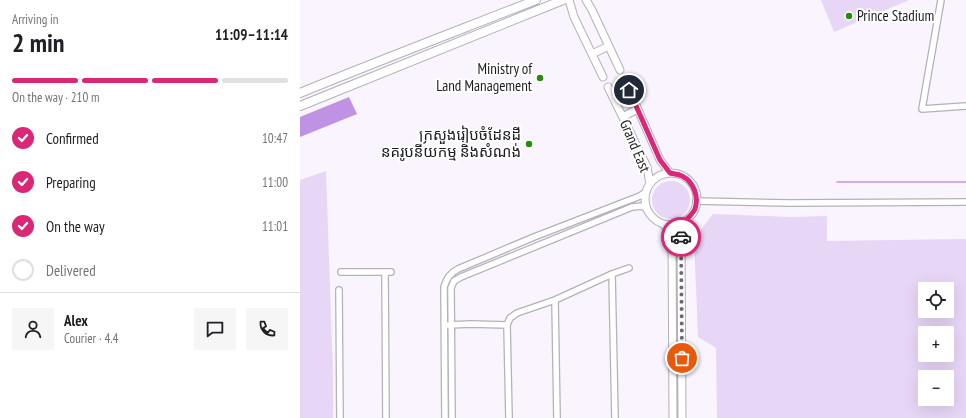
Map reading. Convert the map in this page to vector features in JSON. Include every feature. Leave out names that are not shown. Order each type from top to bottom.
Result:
[{"type":"main road","points":[[300,94],[369,65],[536,0]]},
{"type":"main road","points":[[300,106],[564,0]]},
{"type":"street","points":[[569,0],[574,17],[604,77]]},
{"type":"street","points":[[586,0],[620,70]]},
{"type":"street","points":[[941,0],[922,109],[966,106]]},
{"type":"street","points":[[592,54],[609,46]]},
{"type":"street","name":"Grand East","points":[[624,80],[660,160],[670,173]]},
{"type":"street","name":"Grand East","points":[[608,87],[647,167],[648,187]]},
{"type":"street","points":[[622,116],[637,109]]},
{"type":"street","points":[[445,418],[444,286],[452,273],[534,237],[640,196],[655,179],[662,175],[670,173],[683,176],[689,181],[696,192],[695,208],[686,220],[679,224],[663,224]]},
{"type":"street","points":[[648,187],[645,198],[646,206],[655,220],[663,224],[670,231],[672,238],[673,418]]},
{"type":"street","points":[[696,201],[966,202]]},
{"type":"street","points":[[452,418],[451,288],[454,281],[632,207],[642,206],[648,210]]},
{"type":"street","points":[[682,418],[681,237],[686,220]]},
{"type":"street","points":[[470,264],[473,272]]},
{"type":"street","points":[[509,418],[507,325],[510,318],[517,313],[555,300],[612,274],[629,268]]},
{"type":"street","points":[[341,272],[391,272]]},
{"type":"street","points":[[384,272],[386,418]]},
{"type":"street","points":[[612,274],[615,418]]},
{"type":"street","points":[[447,279],[453,283]]},
{"type":"street","points":[[339,290],[340,418]]},
{"type":"street","points":[[555,300],[557,418]]},
{"type":"street","points":[[444,325],[507,325]]},
{"type":"shaded area","name":"Prince Stadium","points":[[821,0],[909,0],[834,32]]},
{"type":"shaded area","points":[[349,97],[357,114],[300,137],[300,117]]},
{"type":"shaded area","points":[[326,171],[333,374],[333,418],[300,418],[300,180]]},
{"type":"shaded area","points":[[667,181],[675,181],[685,186],[689,193],[689,207],[685,214],[675,219],[667,219],[657,214],[655,211],[652,204],[652,196],[657,186],[660,184]]},
{"type":"shaded area","points":[[713,214],[792,217],[827,216],[827,241],[966,239],[966,418],[717,418],[716,348],[698,337],[694,239]]},
{"type":"waterway","points":[[837,182],[966,182]]},
{"type":"way so far","points":[[681,237],[682,358]]},
{"type":"place","name":"Prince Stadium","points":[[849,16]]},
{"type":"place","name":"Ministry of Land Management","points":[[540,78]]},
{"type":"place","name":"ក្រសួងរៀបចំដែនដី នគរូបនីយកម្ម និងសំណង់","points":[[529,144]]},
{"type":"route","points":[[629,90],[660,160],[670,173],[683,176],[689,181],[696,192],[695,208],[686,220],[681,237]]}]
